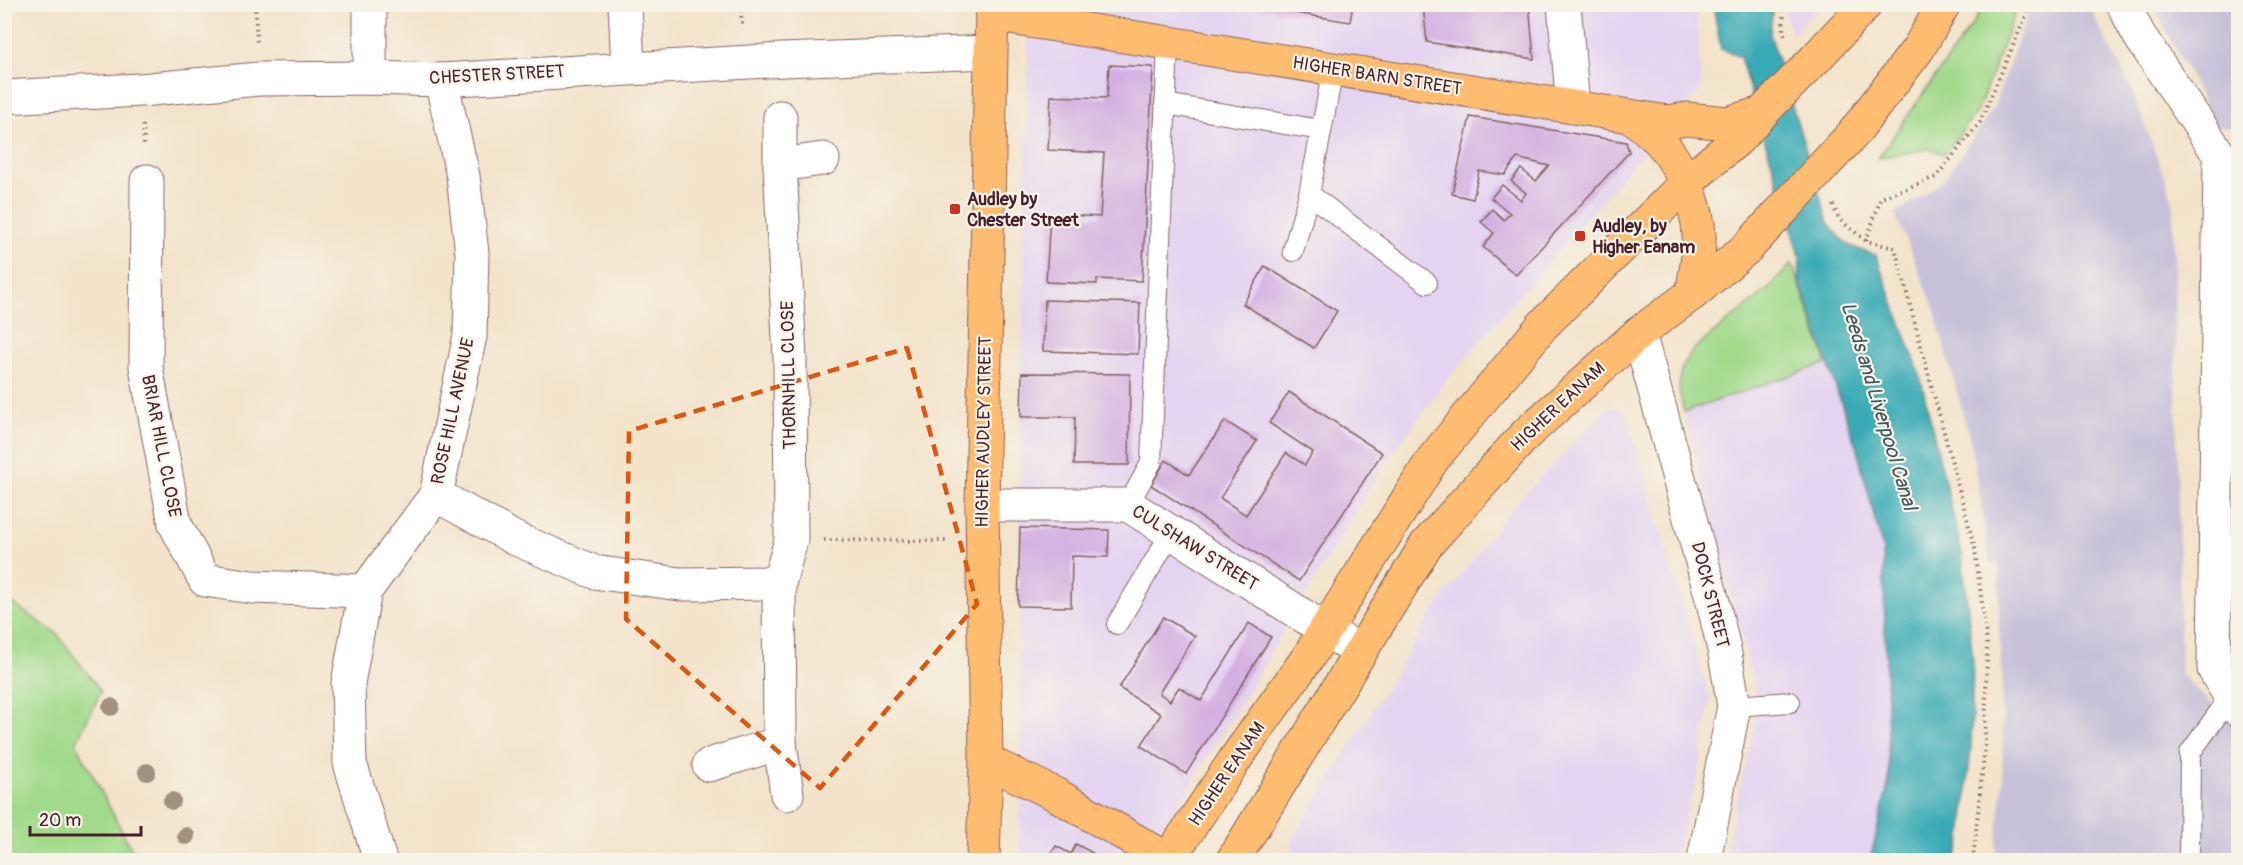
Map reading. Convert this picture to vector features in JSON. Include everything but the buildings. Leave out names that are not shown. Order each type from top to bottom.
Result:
[{"type":"highway","name":"HIGHER EANAM","points":[[1169,860],[1236,758],[1325,630],[1433,459],[1543,325],[1686,183],[1737,140],[1866,4]]},
{"type":"highway","name":"HIGHER EANAM","points":[[1233,861],[1359,651],[1426,545],[1526,434],[1639,333],[1692,294],[1747,248],[1852,134],[1918,49],[1944,4]]},
{"type":"highway","name":"HIGHER BARN STREET","points":[[992,10],[1168,43],[1573,106],[1634,118],[1667,122],[1687,119],[1727,123],[1762,113]]},
{"type":"highway","name":"HIGHER AUDLEY STREET","points":[[983,861],[986,761],[982,505],[992,10]]},
{"type":"highway","points":[[1634,118],[1659,141],[1686,183],[1693,199],[1699,234],[1698,259],[1692,294]]},
{"type":"highway","points":[[986,761],[1055,794],[1169,860]]},
{"type":"street","points":[[370,4],[370,78]]},
{"type":"street","points":[[626,4],[628,68]]},
{"type":"street","points":[[1564,4],[1573,106]]},
{"type":"street","points":[[2123,4],[2139,35],[2229,157],[2214,669],[2234,704]]},
{"type":"street","name":"CHESTER STREET","points":[[4,96],[140,90],[259,79],[441,80],[628,68],[990,52]]},
{"type":"street","name":"ROSE HILL AVENUE","points":[[380,861],[350,763],[348,683],[365,591],[436,495],[470,336],[472,253],[462,176],[441,80]]},
{"type":"street","name":"THORNHILL CLOSE","points":[[780,117],[780,165],[790,358],[791,540],[779,583],[780,743],[787,794]]},
{"type":"street","points":[[780,165],[823,159]]},
{"type":"street","name":"BRIAR HILL CLOSE","points":[[147,181],[146,367],[175,524],[205,580],[252,587],[365,591]]},
{"type":"street","name":"DOCK STREET","points":[[1639,333],[1713,602],[1734,706],[1704,861]]},
{"type":"street","points":[[436,495],[514,538],[594,572],[680,584],[779,583]]},
{"type":"street","name":"CULSHAW STREET","points":[[982,505],[1128,505],[1359,651]]},
{"type":"street","points":[[709,765],[780,743]]},
{"type":"lane","points":[[1128,505],[1151,463],[1168,43]]},
{"type":"lane","points":[[1293,252],[1309,194],[1333,70]]},
{"type":"lane","points":[[1165,104],[1321,130]]},
{"type":"lane","points":[[1309,194],[1426,283]]},
{"type":"lane","points":[[1117,624],[1171,533]]},
{"type":"lane","points":[[1734,706],[1790,702]]},
{"type":"lane","points":[[2189,861],[2190,753],[2234,704]]},
{"type":"path","points":[[1784,4],[1783,31],[1786,41]]},
{"type":"path","points":[[1866,241],[1881,198],[1936,177],[1980,122],[2031,4]]},
{"type":"path","points":[[140,90],[147,181]]},
{"type":"path","points":[[1832,201],[1839,219],[1866,241],[1895,248],[1975,549],[1987,643],[1985,746],[1973,861]]},
{"type":"path","points":[[791,540],[983,542]]},
{"type":"highlighted area","points":[[907,348],[977,604],[820,788],[626,619],[629,431]]},
{"type":"shaded area","points":[[1787,4],[1822,5],[1792,35],[1786,16]]},
{"type":"shaded area","points":[[1029,5],[1697,5],[1701,90],[1631,166],[1440,388],[1383,467],[1145,860],[1020,860],[1020,479]]},
{"type":"shaded area","points":[[2031,5],[2088,5],[2132,90],[2173,201],[2181,674],[2238,731],[2238,860],[1995,860],[2003,780],[1999,562],[1990,563],[1973,451],[1933,304],[1895,214],[1942,182],[1993,109]]},
{"type":"shaded area","points":[[2153,5],[2238,5],[2238,128],[2216,126]]},
{"type":"shaded area","points":[[2238,213],[2238,652],[2236,638],[2236,215]]},
{"type":"shaded area","points":[[1792,264],[1857,449],[1883,551],[1889,781],[1870,860],[1723,860],[1755,724],[1755,687],[1678,390],[1679,371],[1695,348],[1767,290]]},
{"type":"shaded area","points":[[1617,407],[1626,413],[1710,699],[1697,780],[1673,860],[1297,860],[1291,846],[1293,838],[1437,606],[1514,505],[1605,410]]},
{"type":"green space","points":[[1983,5],[2018,5],[1978,110],[1945,154],[1928,149],[1878,158],[1976,19]]},
{"type":"green space","points":[[1792,264],[1827,363],[1684,412],[1679,378],[1688,356],[1767,290]]},
{"type":"green space","points":[[4,558],[9,601],[57,634],[101,691],[76,743],[137,860],[5,860]]},
{"type":"water","name":"Leeds and Liverpool Canal","points":[[1713,5],[1773,5],[1770,34],[1828,222],[1848,244],[1876,255],[1919,372],[1962,553],[1973,660],[1971,748],[1962,838],[1956,860],[1870,860],[1889,781],[1883,551],[1857,449],[1799,279],[1800,258],[1740,57],[1721,49]]},
{"type":"place","name":"Audley by Chester Street","points":[[955,209]]},
{"type":"place","name":"Audley, by Higher Eanam","points":[[1580,236]]}]
